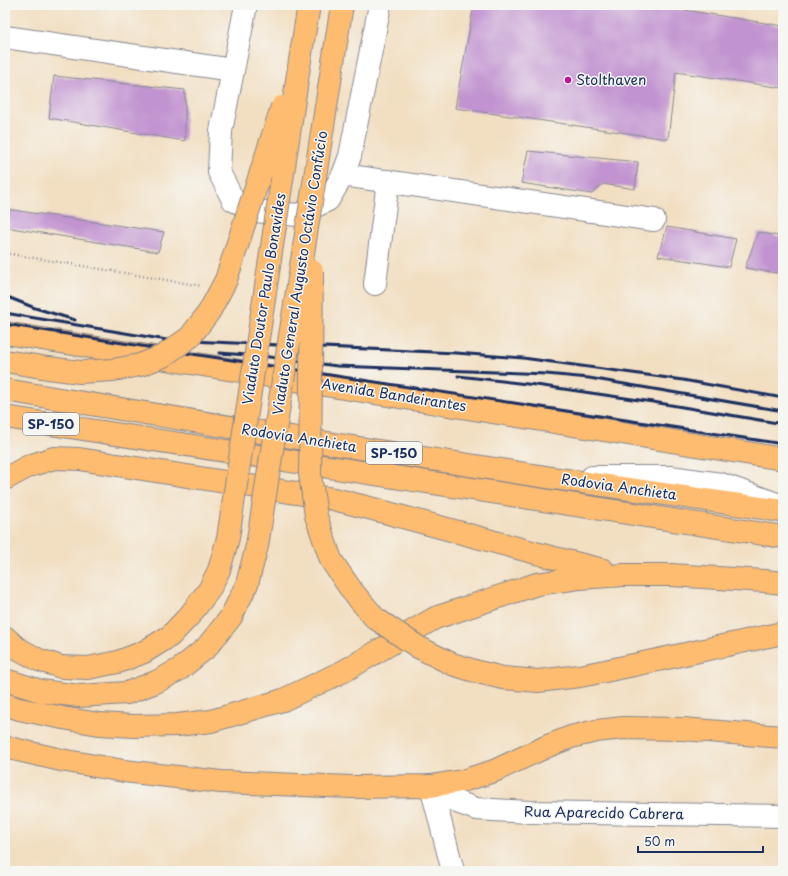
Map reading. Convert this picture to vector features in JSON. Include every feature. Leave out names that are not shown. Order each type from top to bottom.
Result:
[{"type":"main road","name":"Viaduto Doutor Paulo Bonavides","points":[[5,637],[17,648],[39,660],[61,666],[88,668],[118,662],[144,652],[170,636],[190,615],[209,590],[219,570],[228,538],[309,5]]},
{"type":"main road","name":"Viaduto General Augusto Octávio Confúcio","points":[[5,680],[41,691],[79,696],[127,692],[156,682],[180,669],[206,648],[231,617],[247,584],[257,546],[342,5]]},
{"type":"main road","points":[[5,362],[80,372],[113,370],[140,365],[163,356],[190,337],[209,312],[226,280],[302,47]]},
{"type":"main road","points":[[313,197],[310,474],[316,516],[331,560],[352,591],[375,618],[418,647],[452,664],[503,678],[538,681],[580,676],[642,664],[783,633]]},
{"type":"main road","name":"Avenida Bandeirantes","points":[[5,333],[783,459]]},
{"type":"main road","name":"Rodovia Anchieta","points":[[5,390],[340,445],[546,477],[783,511]]},
{"type":"main road","name":"Rodovia Anchieta","points":[[5,417],[783,537]]},
{"type":"main road","points":[[5,479],[29,466],[54,458],[79,459],[283,490],[334,499],[624,575]]},
{"type":"main road","points":[[5,704],[34,712],[99,724],[134,726],[170,725],[211,721],[283,700],[344,671],[435,618],[537,584],[579,578],[671,574],[783,583]]},
{"type":"main road","points":[[5,747],[61,760],[124,771],[221,782],[352,787],[431,786],[462,781],[494,771],[548,746],[572,737],[596,731],[624,728],[683,729],[783,737]]},
{"type":"street","points":[[246,5],[221,131],[219,172],[233,200],[255,211],[298,215],[328,200],[343,175],[350,156],[380,5]]},
{"type":"street","points":[[5,37],[233,70]]},
{"type":"street","points":[[343,175],[654,220]]},
{"type":"street","points":[[375,284],[388,181]]},
{"type":"street","points":[[546,477],[670,477],[720,484],[783,506]]},
{"type":"street","points":[[431,786],[453,871]]},
{"type":"street","name":"Rua Aparecido Cabrera","points":[[431,786],[457,802],[476,809],[581,813],[783,816]]},
{"type":"path","points":[[5,253],[204,286]]},
{"type":"building","name":"Stolthaven","points":[[474,5],[654,5],[783,26],[783,88],[676,72],[668,139],[455,108]]},
{"type":"building","points":[[54,76],[185,90],[185,141],[49,118]]},
{"type":"building","points":[[528,151],[638,162],[635,189],[603,184],[592,194],[521,183]]},
{"type":"building","points":[[5,209],[164,232],[158,252],[5,227]]},
{"type":"building","points":[[667,227],[736,239],[729,267],[658,256]]},
{"type":"building","points":[[758,232],[783,237],[783,274],[745,268]]},
{"type":"railway","points":[[5,296],[35,308],[75,320]]},
{"type":"railway","points":[[5,313],[173,341]]},
{"type":"railway","points":[[5,324],[783,444]]},
{"type":"railway","points":[[169,340],[456,353],[523,358],[683,380],[783,398]]},
{"type":"railway","points":[[220,353],[262,356],[337,366],[546,374],[589,378],[783,411]]},
{"type":"railway","points":[[458,376],[536,385],[653,402],[783,424]]},
{"type":"place","name":"Stolthaven","points":[[568,80]]}]
